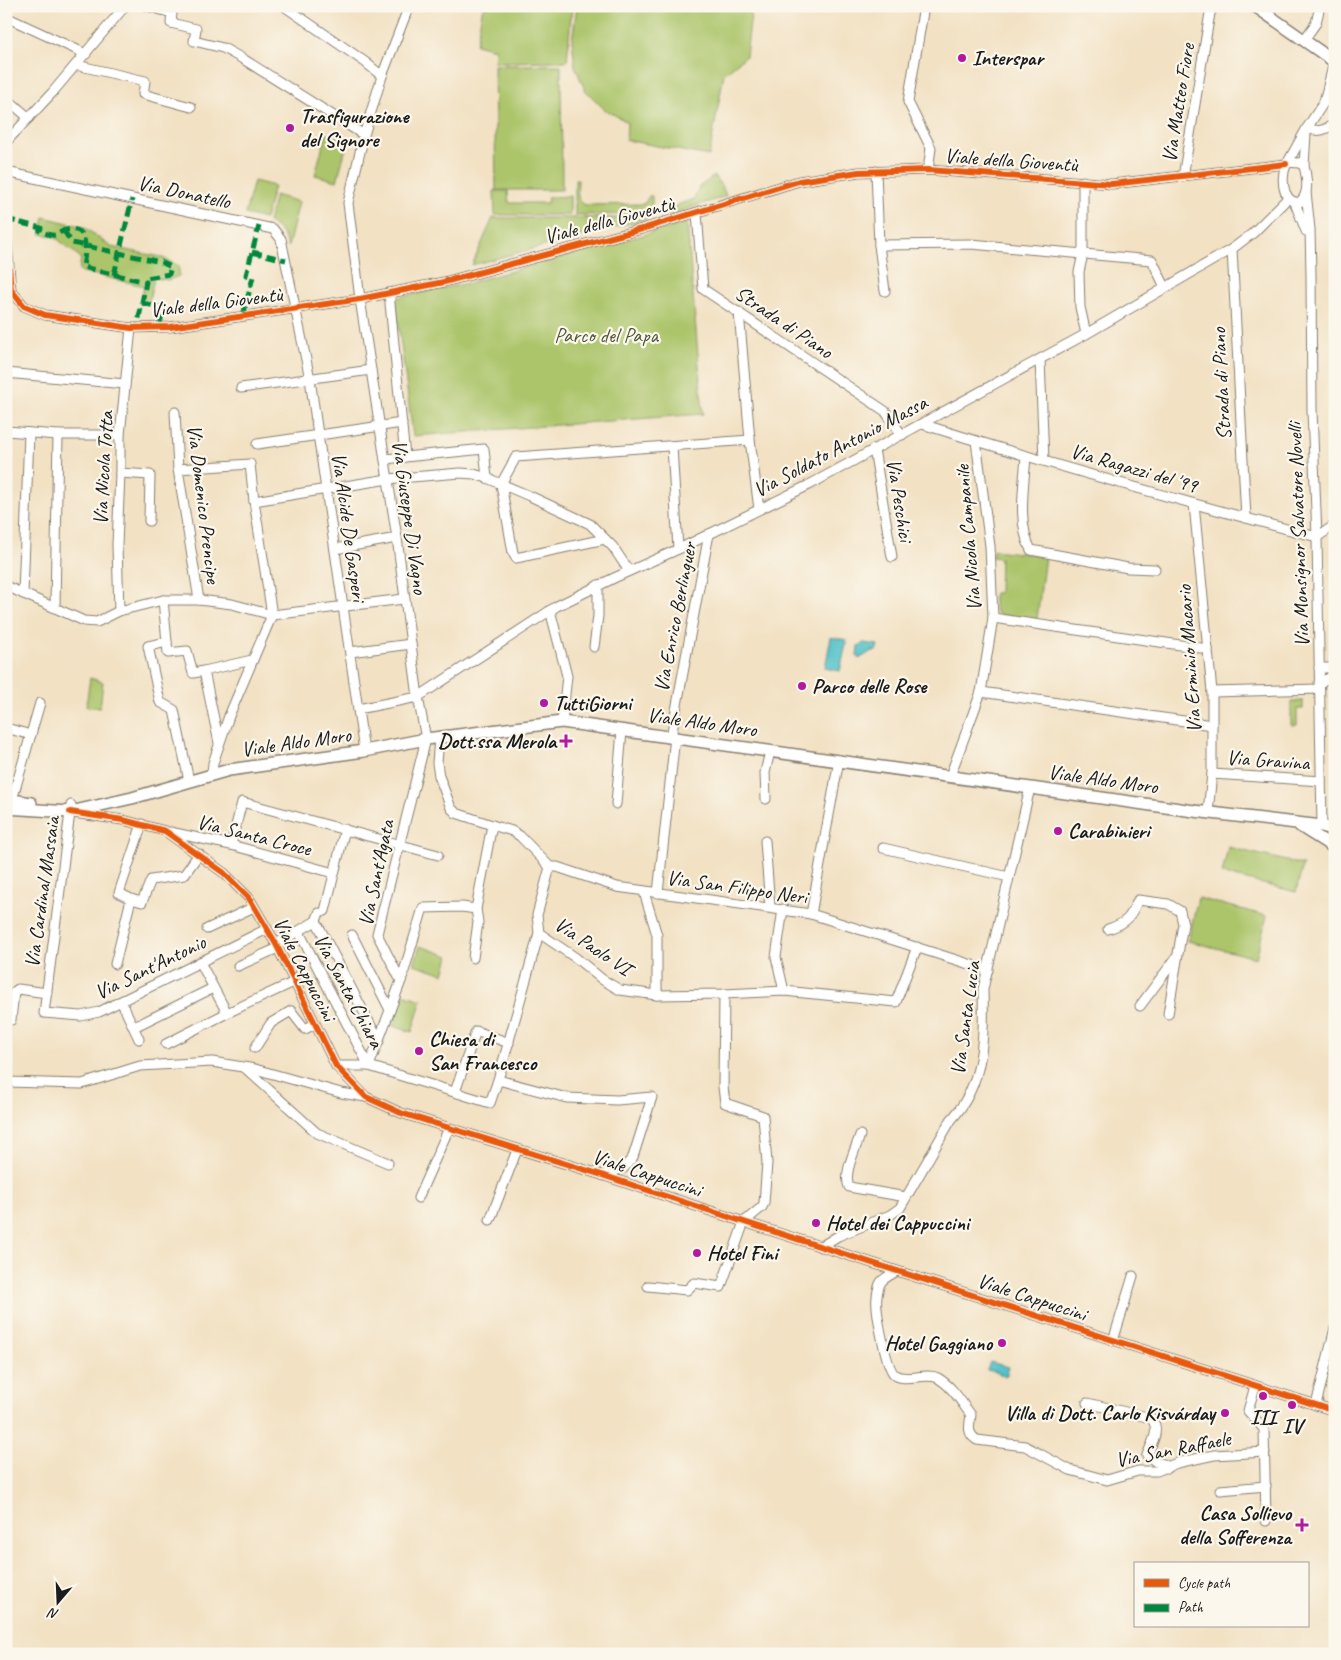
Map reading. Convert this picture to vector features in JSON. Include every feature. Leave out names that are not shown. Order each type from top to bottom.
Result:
[{"type":"main road","points":[[1256,6],[1334,62]]},
{"type":"main road","name":"Viale Aldo Moro","points":[[8,803],[71,808],[108,804],[212,774],[439,738],[562,722],[1030,788],[1322,826],[1335,830]]},
{"type":"main road","name":"Viale Aldo Moro","points":[[1294,823],[1335,848]]},
{"type":"street","points":[[6,142],[86,54],[125,6]]},
{"type":"street","points":[[147,6],[172,13],[171,23],[196,29],[194,41],[223,48],[364,135]]},
{"type":"street","points":[[284,6],[382,76]]},
{"type":"street","name":"Via Giuseppe Di Vagno","points":[[409,6],[382,76],[364,135],[348,203],[360,299],[397,538],[418,697],[426,740]]},
{"type":"street","points":[[924,6],[908,102],[931,148],[928,170]]},
{"type":"street","name":"Via Matteo Fiore","points":[[1183,177],[1210,12],[1214,6]]},
{"type":"street","points":[[1304,40],[1316,23],[1320,6]]},
{"type":"street","points":[[6,17],[86,54]]},
{"type":"street","points":[[1287,163],[1324,102],[1334,62]]},
{"type":"street","points":[[76,65],[145,81],[143,94],[191,107]]},
{"type":"street","points":[[1324,102],[1335,95]]},
{"type":"street","points":[[6,98],[29,118]]},
{"type":"street","points":[[1307,128],[1315,131],[1323,130],[1335,124]]},
{"type":"street","name":"Via Monsignor Salvatore Novelli","points":[[1307,128],[1304,166],[1310,243],[1322,826]]},
{"type":"street","points":[[1287,163],[1299,162],[1304,166]]},
{"type":"street","name":"Viale della Gioventù","points":[[6,230],[9,293],[24,306],[45,316],[132,328],[170,327],[360,299],[444,282],[697,213],[800,181],[859,172],[928,170],[1112,184],[1183,177],[1287,163]]},
{"type":"street","name":"Via Monsignor Salvatore Novelli","points":[[1287,163],[1284,181],[1285,193],[1292,201],[1310,243]]},
{"type":"street","points":[[1258,167],[1268,170],[1284,181]]},
{"type":"street","points":[[876,171],[879,245],[886,291]]},
{"type":"street","name":"Via Donatello","points":[[6,172],[272,230],[281,239],[296,308]]},
{"type":"street","points":[[1083,181],[1083,254],[1079,272],[1080,307],[1086,334]]},
{"type":"street","name":"Via Soldato Antonio Massa","points":[[418,697],[550,610],[809,485],[1086,334],[1232,249],[1253,233],[1271,215],[1292,201],[1302,200],[1306,192]]},
{"type":"street","name":"Strada di Piano","points":[[697,213],[703,289],[886,411],[902,435]]},
{"type":"street","points":[[879,245],[971,244],[1152,260],[1165,288]]},
{"type":"street","name":"Strada di Piano","points":[[1232,249],[1246,518]]},
{"type":"street","points":[[389,293],[405,457]]},
{"type":"street","name":"Via Alcide De Gasperi","points":[[296,308],[310,379],[364,751]]},
{"type":"street","points":[[739,312],[750,440],[759,509]]},
{"type":"street","name":"Via Nicola Totta","points":[[119,611],[117,545],[120,435],[132,328]]},
{"type":"street","points":[[1040,359],[1044,461]]},
{"type":"street","points":[[242,388],[371,370]]},
{"type":"street","points":[[6,373],[125,384]]},
{"type":"street","name":"Via Domenico Prencipe","points":[[174,412],[178,469],[199,600]]},
{"type":"street","points":[[257,444],[402,423]]},
{"type":"street","name":"Via Ragazzi del '99","points":[[922,424],[1026,456],[1317,537]]},
{"type":"street","points":[[6,431],[58,435],[120,435]]},
{"type":"street","points":[[23,594],[29,433]]},
{"type":"street","points":[[55,608],[58,435]]},
{"type":"street","points":[[605,539],[516,558],[513,553],[502,484],[516,457],[750,440]]},
{"type":"street","name":"Via Nicola Campanile","points":[[950,776],[980,692],[993,618],[990,546],[976,441]]},
{"type":"street","points":[[672,446],[678,549]]},
{"type":"street","points":[[385,459],[484,449],[487,478]]},
{"type":"street","name":"Via Peschici","points":[[874,449],[892,557]]},
{"type":"street","points":[[1026,456],[1023,509],[1026,540],[1031,550],[1128,568],[1155,569]]},
{"type":"street","points":[[178,469],[250,464],[272,615],[219,744],[213,763],[212,774]]},
{"type":"street","points":[[120,473],[150,475],[148,521]]},
{"type":"street","points":[[254,501],[388,479],[460,473],[487,478],[590,524],[613,547],[629,571]]},
{"type":"street","name":"Via Erminio Macario","points":[[1194,504],[1212,692],[1212,774],[1208,812]]},
{"type":"street","points":[[1317,537],[1335,525]]},
{"type":"street","name":"Via Enrico Berlinguer","points":[[658,893],[673,737],[709,534]]},
{"type":"street","points":[[334,549],[397,538]]},
{"type":"street","points":[[6,586],[84,621],[97,622],[119,611],[163,600],[199,600],[232,604],[272,615],[404,599]]},
{"type":"street","points":[[594,647],[598,616],[598,586]]},
{"type":"street","points":[[163,600],[168,653],[188,651],[193,674],[252,660]]},
{"type":"street","points":[[550,610],[567,676],[562,722]]},
{"type":"street","points":[[993,618],[1208,649]]},
{"type":"street","points":[[166,642],[148,646],[160,702],[174,710],[189,781]]},
{"type":"street","points":[[350,652],[411,644]]},
{"type":"street","points":[[1319,668],[1335,668]]},
{"type":"street","points":[[204,671],[219,744]]},
{"type":"street","points":[[1212,692],[1319,686],[1335,675]]},
{"type":"street","points":[[980,692],[1212,725]]},
{"type":"street","points":[[358,709],[418,697]]},
{"type":"street","points":[[8,803],[40,703]]},
{"type":"street","points":[[6,728],[31,735]]},
{"type":"street","points":[[616,804],[622,730]]},
{"type":"street","points":[[439,738],[437,763],[439,776],[451,808],[456,813],[512,831],[520,836],[550,867]]},
{"type":"street","name":"Via Sant'Agata","points":[[401,982],[377,934],[426,740]]},
{"type":"street","points":[[766,799],[765,774],[770,751]]},
{"type":"street","points":[[811,914],[839,760]]},
{"type":"street","name":"Via Gravina","points":[[1212,774],[1321,782]]},
{"type":"street","name":"Via Santa Lucia","points":[[820,1247],[838,1236],[890,1215],[900,1208],[951,1120],[962,1108],[975,1084],[980,1065],[984,990],[1030,788]]},
{"type":"street","points":[[231,845],[242,802],[438,855]]},
{"type":"street","points":[[108,804],[113,812],[123,820]]},
{"type":"street","name":"Viale Cappuccini","points":[[71,808],[165,831],[224,873],[249,898],[277,946],[336,1066],[366,1097],[401,1113],[602,1175],[820,1247],[1335,1411]]},
{"type":"street","name":"Via Cardinal Massaia","points":[[44,1013],[71,808]]},
{"type":"street","points":[[142,824],[119,894],[142,902],[151,880],[184,875],[199,854]]},
{"type":"street","points":[[474,958],[478,922],[476,909],[492,825]]},
{"type":"street","points":[[238,966],[277,946],[299,932],[320,915],[334,873],[345,829]]},
{"type":"street","name":"Via Santa Croce","points":[[165,831],[231,845],[334,873]]},
{"type":"street","points":[[765,841],[770,907]]},
{"type":"street","points":[[883,848],[1009,877]]},
{"type":"street","name":"Via San Filippo Neri","points":[[550,867],[556,867],[617,887],[644,892],[770,907],[811,914],[988,970]]},
{"type":"street","name":"Via Paolo VI","points":[[550,867],[538,915],[539,932],[603,980],[620,990],[657,995],[784,991],[896,1002],[917,947]]},
{"type":"street","points":[[644,892],[657,935],[657,995]]},
{"type":"street","points":[[115,964],[131,899]]},
{"type":"street","points":[[1108,929],[1122,924],[1129,919],[1138,900],[1168,904],[1180,910],[1183,924],[1168,1014]]},
{"type":"street","points":[[207,929],[254,907]]},
{"type":"street","points":[[369,1066],[401,982],[423,908],[462,907],[476,909]]},
{"type":"street","points":[[783,909],[776,958],[784,991]]},
{"type":"street","points":[[320,915],[379,1041]]},
{"type":"street","name":"Via Sant'Antonio","points":[[44,1013],[81,1016],[98,1012],[267,930]]},
{"type":"street","name":"Via Santa Chiara","points":[[299,932],[369,1066]]},
{"type":"street","points":[[539,932],[498,1080],[567,1098],[618,1100],[652,1097],[634,1157],[624,1168],[602,1175]]},
{"type":"street","points":[[352,935],[390,1010]]},
{"type":"street","points":[[1140,1006],[1178,955]]},
{"type":"street","points":[[200,962],[227,1012]]},
{"type":"street","points":[[166,1044],[227,1012],[294,982]]},
{"type":"street","points":[[134,1027],[213,988]]},
{"type":"street","points":[[9,1020],[14,992],[18,989],[46,993]]},
{"type":"street","points":[[648,1286],[687,1290],[694,1283],[721,1287],[744,1222],[762,1207],[764,1203],[767,1163],[763,1116],[725,1103],[723,1087],[724,994]]},
{"type":"street","points":[[121,1001],[139,1039]]},
{"type":"street","points":[[255,1048],[271,1023],[292,1010],[305,1029],[315,1024]]},
{"type":"street","points":[[455,1092],[476,1031],[508,1043]]},
{"type":"street","points":[[6,1082],[82,1084],[140,1066],[212,1062],[245,1068],[341,1094],[366,1097]]},
{"type":"street","name":"Via Santa Chiara","points":[[336,1066],[369,1066],[490,1103],[498,1080]]},
{"type":"street","points":[[245,1068],[317,1133],[388,1163]]},
{"type":"street","points":[[418,1198],[449,1128]]},
{"type":"street","points":[[860,1134],[850,1166],[847,1182],[849,1187],[906,1197]]},
{"type":"street","points":[[490,1220],[517,1150]]},
{"type":"street","name":"Via San Raffaele","points":[[897,1271],[882,1281],[877,1296],[879,1319],[888,1361],[894,1374],[902,1379],[916,1376],[937,1377],[954,1390],[971,1415],[969,1432],[977,1440],[1026,1446],[1070,1470],[1107,1480],[1138,1471],[1157,1471],[1177,1463],[1214,1455],[1265,1452]]},
{"type":"street","points":[[1113,1340],[1133,1276]]},
{"type":"street","points":[[1316,1405],[1335,1328]]},
{"type":"street","points":[[1255,1386],[1248,1411],[1264,1429],[1266,1521]]},
{"type":"street","points":[[1086,1403],[1151,1418],[1156,1429],[1147,1455],[1156,1462],[1164,1464],[1167,1468]]},
{"type":"street","points":[[1220,1490],[1266,1486]]},
{"type":"green space","points":[[483,6],[572,6],[567,61],[494,62],[495,49],[476,44]]},
{"type":"green space","points":[[577,6],[752,6],[746,56],[724,74],[709,156],[626,140],[627,122],[604,109],[585,90],[575,66],[572,40]]},
{"type":"green space","points":[[494,65],[561,65],[562,190],[496,190]]},
{"type":"green space","points":[[326,134],[348,140],[337,181],[315,175]]},
{"type":"green space","points":[[714,176],[723,188],[726,196],[669,215],[668,211],[677,205],[694,199],[699,187]]},
{"type":"green space","points":[[575,180],[578,180],[580,201],[586,205],[641,204],[645,203],[649,196],[652,196],[652,214],[575,215]]},
{"type":"green space","points":[[254,181],[274,186],[265,219],[245,214]]},
{"type":"green space","points":[[494,191],[508,191],[509,203],[547,203],[548,197],[570,196],[570,215],[495,215]]},
{"type":"green space","points":[[275,195],[299,202],[288,247],[281,232],[268,222]]},
{"type":"green space","points":[[44,217],[84,227],[111,247],[161,257],[179,266],[179,276],[168,280],[154,278],[149,302],[141,301],[144,286],[79,271],[81,258],[55,237],[41,234]]},
{"type":"green space","points":[[493,218],[650,218],[472,265]]},
{"type":"green space","name":"Parco del Papa","points":[[687,223],[703,414],[413,436],[395,298],[464,284]]},
{"type":"green space","points":[[993,550],[1045,556],[1037,619],[1005,616],[997,613],[994,604],[994,593],[999,593],[1000,558],[992,557]]},
{"type":"green space","points":[[90,678],[103,682],[100,708],[86,706]]},
{"type":"green space","points":[[1291,701],[1303,701],[1303,709],[1297,709],[1297,725],[1291,725]]},
{"type":"green space","points":[[1228,847],[1303,865],[1296,892],[1222,874]]},
{"type":"green space","points":[[1198,898],[1267,916],[1256,958],[1188,941]]},
{"type":"green space","points":[[420,946],[449,956],[444,974],[414,964]]},
{"type":"green space","points":[[403,994],[422,1000],[412,1032],[393,1026]]},
{"type":"water","points":[[831,637],[847,640],[840,671],[825,668]]},
{"type":"water","points":[[864,643],[878,645],[876,651],[872,651],[859,659],[857,655],[858,646]]},
{"type":"water","points":[[990,1362],[1009,1367],[1006,1377],[987,1370]]},
{"type":"marked path","points":[[114,275],[132,199]]},
{"type":"marked path","points":[[6,219],[41,228],[40,231],[52,235],[65,230],[79,232],[85,241],[83,267],[146,282],[137,328]]},
{"type":"marked path","points":[[243,316],[253,277],[246,275],[259,226]]},
{"type":"marked path","points":[[64,231],[72,243],[161,262],[171,267],[169,274],[147,278],[146,282]]},
{"type":"marked path","points":[[252,252],[286,260]]},
{"type":"marked path","points":[[142,303],[164,308],[159,327]]},
{"type":"cycle path","points":[[6,231],[11,290],[24,306],[45,315],[131,328],[170,327],[360,299],[444,282],[642,229],[799,181],[859,172],[928,170],[1112,184],[1286,164]]},
{"type":"cycle path","points":[[70,812],[123,820],[165,831],[224,873],[249,898],[276,944],[336,1066],[366,1097],[401,1113],[602,1175],[1335,1411]]},
{"type":"place","name":"Interspar","points":[[962,58]]},
{"type":"place","name":"Trasfigurazione del Signore","points":[[290,128]]},
{"type":"place","name":"Parco delle Rose","points":[[802,686]]},
{"type":"place","name":"TuttiGiorni","points":[[544,703]]},
{"type":"place","name":"Dott.ssa Merola","points":[[566,741]]},
{"type":"place","name":"Carabinieri","points":[[1058,831]]},
{"type":"place","name":"Chiesa di San Francesco","points":[[419,1051]]},
{"type":"place","name":"Hotel dei Cappuccini","points":[[816,1223]]},
{"type":"place","name":"Hotel Fini","points":[[697,1253]]},
{"type":"place","name":"Hotel Gaggiano","points":[[1002,1343]]},
{"type":"place","name":"III","points":[[1263,1396]]},
{"type":"place","name":"IV","points":[[1292,1405]]},
{"type":"place","name":"Villa di Dott. Carlo Kisvárday","points":[[1225,1413]]},
{"type":"place","name":"Casa Sollievo della Sofferenza","points":[[1302,1525]]}]
